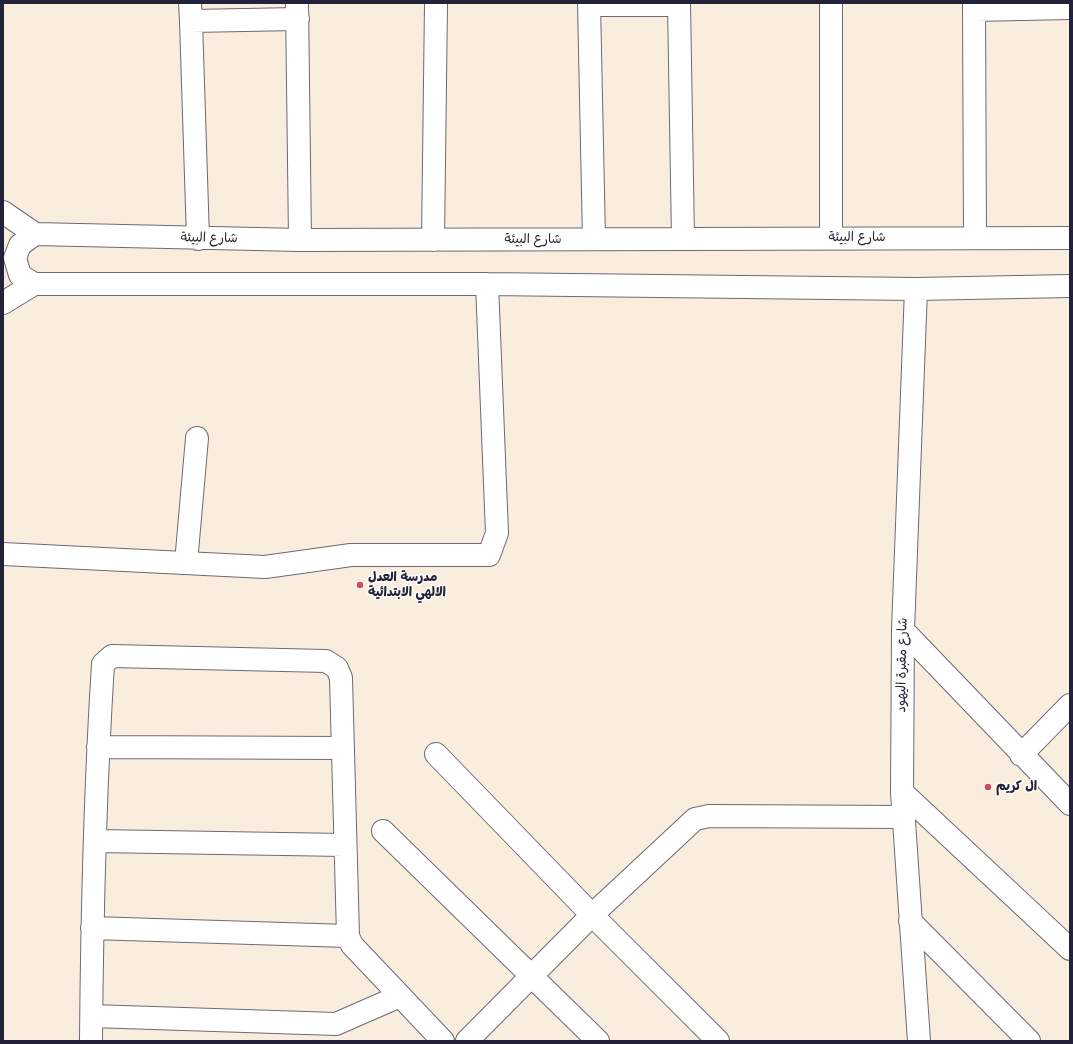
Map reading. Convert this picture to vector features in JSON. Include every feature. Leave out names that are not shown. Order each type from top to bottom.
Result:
[{"type":"street","points":[[433,240],[436,3]]},
{"type":"street","points":[[831,3],[831,238]]},
{"type":"street","points":[[594,239],[589,4],[679,4],[683,239]]},
{"type":"street","points":[[975,238],[974,6],[1070,8]]},
{"type":"street","points":[[198,238],[191,12],[297,11],[300,240]]},
{"type":"street","points":[[3,212],[35,234],[20,245],[15,258],[20,275],[34,284]]},
{"type":"street","name":"شارع البيئة","points":[[35,234],[300,240],[1070,238]]},
{"type":"street","points":[[3,303],[34,284],[487,284],[916,289],[1070,286]]},
{"type":"street","points":[[3,554],[265,567],[352,555],[489,555],[497,533],[487,284]]},
{"type":"street","name":"شارع مقبرة اليهود","points":[[916,289],[903,630],[902,792],[919,1041]]},
{"type":"street","points":[[186,563],[197,438]]},
{"type":"street","points":[[903,630],[1021,755],[1070,804]]},
{"type":"street","points":[[92,1041],[92,928],[98,747],[103,664],[112,656],[326,661],[337,668],[341,678],[348,936],[352,945],[443,1041]]},
{"type":"street","points":[[1021,755],[1070,705]]},
{"type":"street","points":[[98,747],[343,748]]},
{"type":"street","points":[[436,754],[592,915],[718,1041]]},
{"type":"street","points":[[902,792],[1070,949]]},
{"type":"street","points":[[466,1041],[592,915],[695,819],[709,816],[903,817]]},
{"type":"street","points":[[383,831],[598,1041]]},
{"type":"street","points":[[96,841],[345,845]]},
{"type":"street","points":[[910,921],[1029,1041]]},
{"type":"street","points":[[92,928],[348,936]]},
{"type":"street","points":[[92,1016],[336,1024],[400,996]]},
{"type":"place","name":"مدرسة العدل الالهي الابتدائية","points":[[360,585]]},
{"type":"place","name":"ال كريم","points":[[988,787]]}]
